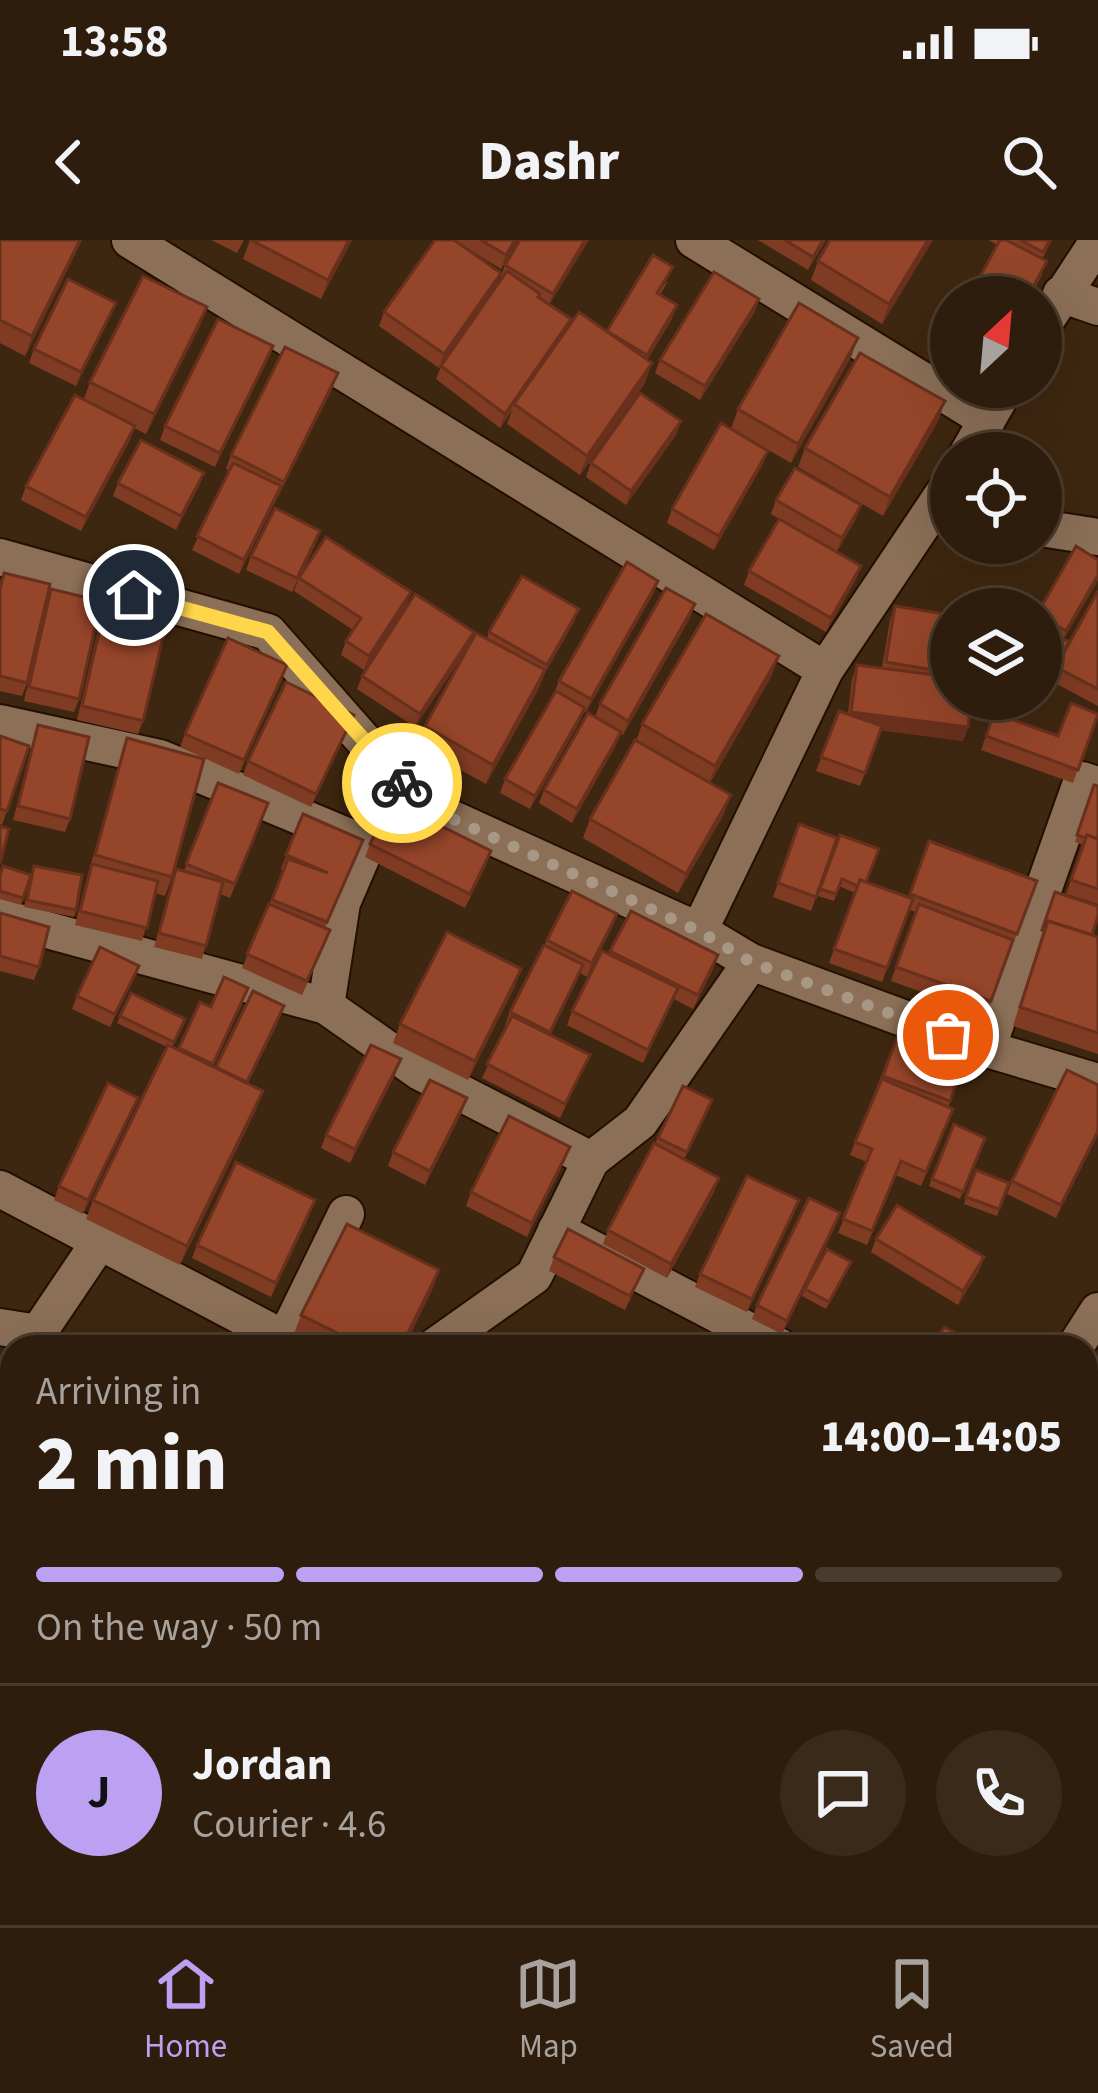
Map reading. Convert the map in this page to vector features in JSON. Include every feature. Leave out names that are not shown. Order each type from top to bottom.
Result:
[{"type":"street","points":[[130,240],[825,670]]},
{"type":"street","points":[[694,240],[987,420]]},
{"type":"street","points":[[1062,293],[1098,241]]},
{"type":"street","points":[[1062,294],[1098,307]]},
{"type":"street","points":[[980,432],[994,408]]},
{"type":"street","points":[[699,931],[825,670],[930,523]]},
{"type":"street","points":[[1062,531],[1098,537]]},
{"type":"street","points":[[0,557],[268,632],[396,777],[433,810],[699,931],[751,962],[988,1049],[1098,1082]]},
{"type":"street","points":[[0,723],[160,758],[366,844]]},
{"type":"street","points":[[326,1006],[342,903],[396,777]]},
{"type":"street","points":[[988,1049],[1082,780],[1098,785]]},
{"type":"street","points":[[0,917],[326,1006],[420,1072],[591,1160]]},
{"type":"street","points":[[451,1335],[534,1276],[591,1160],[640,1122],[751,962]]},
{"type":"street","points":[[0,1189],[277,1335]]},
{"type":"street","points":[[295,1335],[346,1214]]},
{"type":"street","points":[[556,1230],[757,1335]]},
{"type":"street","points":[[53,1335],[100,1241]]},
{"type":"street","points":[[0,1327],[31,1335]]},
{"type":"building","points":[[0,240],[80,240],[32,336],[0,320]]},
{"type":"building","points":[[251,240],[349,240],[328,280]]},
{"type":"building","points":[[435,240],[454,240],[501,273],[444,354],[384,312]]},
{"type":"building","points":[[481,240],[515,240],[506,255]]},
{"type":"building","points":[[520,240],[585,240],[553,294],[505,265]]},
{"type":"building","points":[[785,240],[823,240],[813,257]]},
{"type":"building","points":[[830,240],[928,240],[889,304],[818,261]]},
{"type":"building","points":[[1000,240],[1047,261],[1039,276],[980,276]]},
{"type":"building","points":[[1020,240],[1050,240],[1043,252]]},
{"type":"building","points":[[653,255],[673,267],[657,293],[677,305],[647,355],[607,331]]},
{"type":"building","points":[[507,271],[571,319],[505,414],[441,366]]},
{"type":"building","points":[[714,272],[759,299],[705,386],[660,360]]},
{"type":"building","points":[[143,276],[207,307],[154,414],[90,382]]},
{"type":"building","points":[[68,279],[116,303],[81,372],[34,349]]},
{"type":"building","points":[[799,303],[858,338],[798,444],[738,409]]},
{"type":"building","points":[[579,312],[652,363],[587,456],[514,404]]},
{"type":"building","points":[[218,319],[273,346],[220,453],[165,426]]},
{"type":"building","points":[[285,347],[338,373],[284,482],[231,455]]},
{"type":"building","points":[[860,353],[930,393],[930,408],[941,408],[890,497],[805,448]]},
{"type":"building","points":[[640,393],[681,421],[631,491],[591,463]]},
{"type":"building","points":[[75,395],[135,426],[86,517],[26,486]]},
{"type":"building","points":[[721,423],[768,451],[719,536],[672,509]]},
{"type":"building","points":[[141,440],[204,473],[181,516],[118,483]]},
{"type":"building","points":[[233,463],[281,486],[244,560],[197,536]]},
{"type":"building","points":[[795,468],[861,505],[842,538],[776,500]]},
{"type":"building","points":[[275,508],[320,531],[297,578],[251,556]]},
{"type":"building","points":[[779,519],[861,566],[831,618],[749,571]]},
{"type":"building","points":[[326,537],[411,592],[369,656],[346,641],[361,618],[299,578]]},
{"type":"building","points":[[1076,546],[1098,560],[1098,575],[1066,631],[1062,629],[1062,588],[1052,588]]},
{"type":"building","points":[[627,562],[658,581],[591,699],[559,681]]},
{"type":"building","points":[[4,573],[50,584],[27,683],[0,676]]},
{"type":"building","points":[[522,576],[579,609],[547,665],[489,632]]},
{"type":"building","points":[[666,588],[695,604],[628,721],[600,704]]},
{"type":"building","points":[[51,589],[101,601],[79,699],[29,687]]},
{"type":"building","points":[[1098,591],[1098,689],[1062,670],[1062,656]]},
{"type":"building","points":[[415,594],[474,632],[420,714],[362,676]]},
{"type":"building","points":[[107,598],[169,612],[143,721],[82,706]]},
{"type":"building","points":[[895,606],[930,612],[930,669],[886,662]]},
{"type":"building","points":[[706,614],[779,656],[715,766],[642,724]]},
{"type":"building","points":[[476,633],[545,670],[493,765],[425,726]]},
{"type":"building","points":[[228,638],[287,665],[244,760],[185,734]]},
{"type":"building","points":[[857,665],[930,674],[930,720],[969,720],[968,727],[851,712]]},
{"type":"building","points":[[286,682],[354,715],[316,794],[248,761]]},
{"type":"building","points":[[556,691],[585,708],[535,796],[505,779]]},
{"type":"building","points":[[1071,703],[1098,714],[1078,770],[986,736],[992,720],[1013,720],[1058,736]]},
{"type":"building","points":[[839,711],[882,726],[865,773],[821,757]]},
{"type":"building","points":[[588,713],[621,732],[577,809],[544,790]]},
{"type":"building","points":[[38,725],[89,737],[70,819],[18,806]]},
{"type":"building","points":[[0,736],[29,746],[7,811],[0,809]]},
{"type":"building","points":[[127,738],[204,759],[172,877],[95,855]]},
{"type":"building","points":[[635,740],[731,795],[686,874],[590,819]]},
{"type":"building","points":[[218,783],[268,803],[235,884],[186,864]]},
{"type":"building","points":[[1094,785],[1098,786],[1098,839],[1077,835]]},
{"type":"building","points":[[391,801],[491,851],[470,894],[370,844]]},
{"type":"building","points":[[303,814],[363,840],[327,922],[272,900],[288,859],[328,873],[286,855]]},
{"type":"building","points":[[799,824],[837,838],[816,897],[778,883]]},
{"type":"building","points":[[0,826],[9,829],[0,863]]},
{"type":"building","points":[[840,835],[879,849],[866,882],[860,880],[858,886],[842,879],[836,894],[820,889]]},
{"type":"building","points":[[1087,835],[1098,839],[1098,889],[1071,880]]},
{"type":"building","points":[[929,841],[1037,881],[1017,934],[910,894]]},
{"type":"building","points":[[92,864],[158,881],[147,928],[80,911]]},
{"type":"building","points":[[3,866],[31,875],[23,898],[0,891]]},
{"type":"building","points":[[34,866],[82,875],[76,910],[27,900]]},
{"type":"building","points":[[176,869],[223,882],[206,946],[159,933]]},
{"type":"building","points":[[860,880],[913,899],[887,968],[834,949]]},
{"type":"building","points":[[572,891],[617,914],[592,963],[547,940]]},
{"type":"building","points":[[1055,892],[1098,906],[1092,935],[1048,921],[1042,930]]},
{"type":"building","points":[[269,904],[330,930],[307,981],[247,954]]},
{"type":"building","points":[[919,904],[1013,940],[991,1001],[896,967]]},
{"type":"building","points":[[631,911],[718,955],[698,995],[610,951]]},
{"type":"building","points":[[0,913],[49,927],[39,967],[0,956]]},
{"type":"building","points":[[1048,921],[1098,937],[1098,1033],[1020,1007]]},
{"type":"building","points":[[447,932],[521,969],[475,1061],[400,1024]]},
{"type":"building","points":[[544,945],[583,965],[550,1032],[510,1012]]},
{"type":"building","points":[[100,947],[139,966],[115,1014],[77,996]]},
{"type":"building","points":[[602,951],[678,988],[648,1050],[572,1011]]},
{"type":"building","points":[[224,977],[248,988],[213,1064],[179,1048],[200,1002],[211,1007]]},
{"type":"building","points":[[253,991],[284,1006],[247,1082],[216,1067]]},
{"type":"building","points":[[131,993],[185,1019],[174,1042],[120,1016]]},
{"type":"building","points":[[512,1016],[590,1055],[565,1104],[487,1064]]},
{"type":"building","points":[[904,1018],[971,1043],[950,1101],[883,1076]]},
{"type":"building","points":[[168,1045],[263,1091],[187,1246],[93,1200]]},
{"type":"building","points":[[371,1045],[401,1059],[355,1149],[326,1135]]},
{"type":"building","points":[[1067,1070],[1098,1085],[1098,1131],[1061,1205],[1012,1181]]},
{"type":"building","points":[[882,1079],[953,1109],[926,1172],[901,1161],[872,1231],[843,1219],[872,1149],[855,1142]]},
{"type":"building","points":[[430,1080],[467,1098],[430,1171],[393,1152]]},
{"type":"building","points":[[108,1083],[138,1098],[88,1200],[59,1186]]},
{"type":"building","points":[[683,1086],[712,1100],[687,1152],[658,1138]]},
{"type":"building","points":[[509,1116],[570,1147],[532,1223],[471,1192]]},
{"type":"building","points":[[954,1124],[985,1138],[963,1192],[932,1179]]},
{"type":"building","points":[[654,1143],[719,1178],[671,1264],[608,1230]]},
{"type":"building","points":[[236,1162],[315,1200],[276,1283],[197,1245]]},
{"type":"building","points":[[976,1170],[1009,1183],[999,1209],[966,1197]]},
{"type":"building","points":[[747,1176],[799,1200],[752,1299],[700,1274]]},
{"type":"building","points":[[809,1198],[840,1213],[787,1321],[757,1305]]},
{"type":"building","points":[[897,1205],[984,1257],[963,1291],[876,1239]]},
{"type":"building","points":[[347,1224],[439,1270],[407,1335],[342,1335],[301,1315]]},
{"type":"building","points":[[568,1229],[644,1269],[630,1296],[554,1257]]},
{"type":"building","points":[[827,1249],[851,1262],[829,1302],[805,1289]]},
{"type":"way so far","points":[[402,783],[433,810],[699,931],[751,962],[948,1035]]},
{"type":"route","points":[[134,595],[268,632],[402,783]]}]
